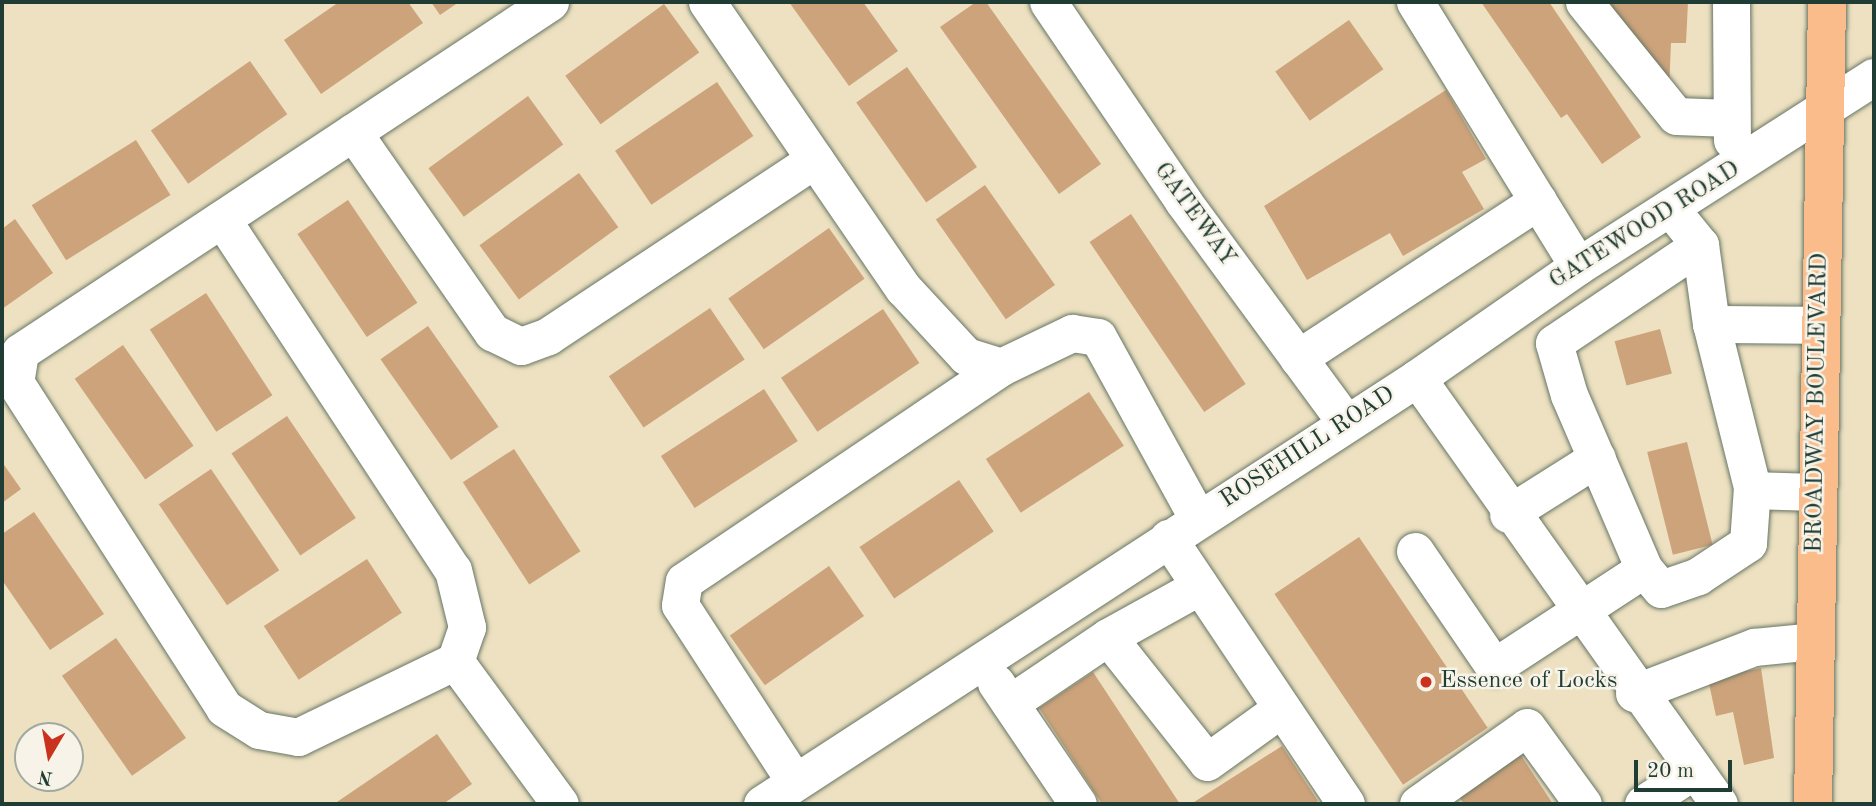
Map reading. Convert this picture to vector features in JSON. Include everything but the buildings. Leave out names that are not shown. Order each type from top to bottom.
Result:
[{"type":"main road","name":"BROADWAY BOULEVARD","points":[[1813,804],[1814,492],[1828,2]]},
{"type":"street","points":[[222,219],[453,570],[467,627],[455,661],[298,737],[259,730],[223,708],[26,405],[15,382],[20,352],[550,2]]},
{"type":"street","points":[[707,2],[903,288],[967,356],[1001,367]]},
{"type":"street","name":"GATEWAY","points":[[1048,2],[1346,423]]},
{"type":"street","points":[[1415,2],[1578,266]]},
{"type":"street","points":[[1584,2],[1676,116],[1730,118]]},
{"type":"street","points":[[1731,2],[1730,118],[1735,169]]},
{"type":"street","name":"GATEWOOD ROAD","points":[[1417,378],[1578,266],[1826,113],[1874,77]]},
{"type":"street","points":[[353,132],[492,332],[521,346],[548,336],[815,159]]},
{"type":"street","points":[[1305,367],[1538,201]]},
{"type":"street","points":[[1671,208],[1700,245],[1711,324],[1752,490],[1748,543],[1698,576],[1661,589],[1644,569],[1597,458],[1554,343],[1700,245]]},
{"type":"street","points":[[1711,324],[1819,326]]},
{"type":"street","points":[[795,782],[680,605],[684,581],[1001,367],[1072,333],[1098,337],[1183,528],[1200,586],[1346,804]]},
{"type":"street","name":"ROSEHILL ROAD","points":[[762,804],[1417,378],[1508,514],[1634,693],[1718,804]]},
{"type":"street","points":[[1508,514],[1597,458]]},
{"type":"street","points":[[1752,490],[1814,492]]},
{"type":"street","points":[[1415,551],[1494,667],[1644,569]]},
{"type":"street","points":[[1010,703],[1108,637],[1200,586]]},
{"type":"street","points":[[1108,637],[1207,762],[1282,708]]},
{"type":"street","points":[[1634,693],[1754,647],[1814,641]]},
{"type":"street","points":[[981,660],[1078,804]]},
{"type":"street","points":[[455,661],[560,804]]},
{"type":"street","points":[[1418,804],[1527,727],[1583,804]]},
{"type":"street","points":[[1643,804],[1693,771]]},
{"type":"place","name":"Essence of Locks","points":[[1426,682]]}]
